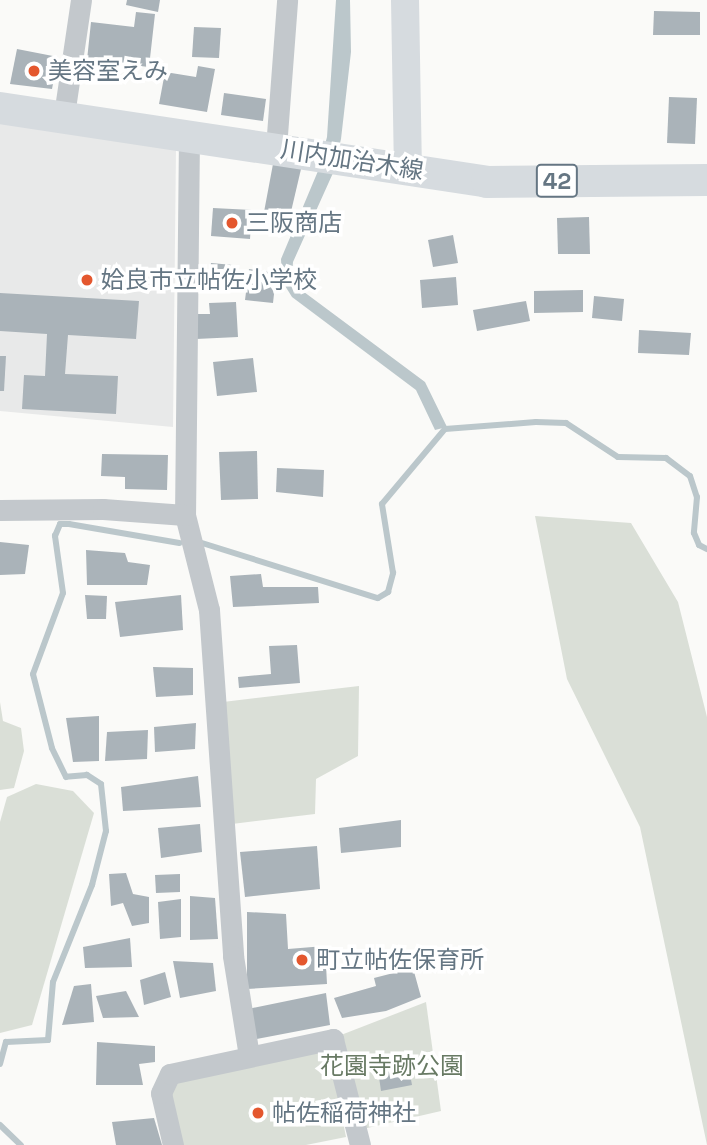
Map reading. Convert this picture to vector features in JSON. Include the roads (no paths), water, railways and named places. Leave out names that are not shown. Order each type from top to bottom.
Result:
[{"type":"main road","points":[[405,0],[408,170]]},
{"type":"main road","name":"川内加治木線","points":[[0,108],[64,115],[487,181],[707,180]]},
{"type":"street","points":[[64,115],[81,0]]},
{"type":"street","points":[[276,148],[287,0]]},
{"type":"street","points":[[189,136],[185,515],[209,610],[233,956],[249,1056]]},
{"type":"street","points":[[0,510],[103,509],[185,515]]},
{"type":"street","points":[[173,1145],[161,1093],[170,1074],[333,1038],[360,1145]]},
{"type":"waterway","points":[[202,543],[378,598],[388,592],[393,573],[382,504],[445,429],[536,422],[566,423],[618,457],[666,458],[690,476],[697,497],[694,533],[699,545],[707,549]]},
{"type":"waterway","points":[[0,1064],[6,1042],[48,1040],[53,982],[92,885],[106,831],[101,784],[87,775],[66,777],[52,748],[33,674],[63,593],[55,536],[60,524],[69,524],[179,543]]},
{"type":"waterway","points":[[0,1125],[21,1145]]},
{"type":"place","name":"美容室えみ","points":[[34,71]]},
{"type":"place","name":"三阪商店","points":[[232,223]]},
{"type":"place","name":"姶良市立帖佐小学校","points":[[87,280]]},
{"type":"place","name":"町立帖佐保育所","points":[[302,960]]},
{"type":"place","name":"帖佐稲荷神社","points":[[258,1113]]},
{"type":"park label","name":"花園寺跡公園","points":[[392,1066]]}]
